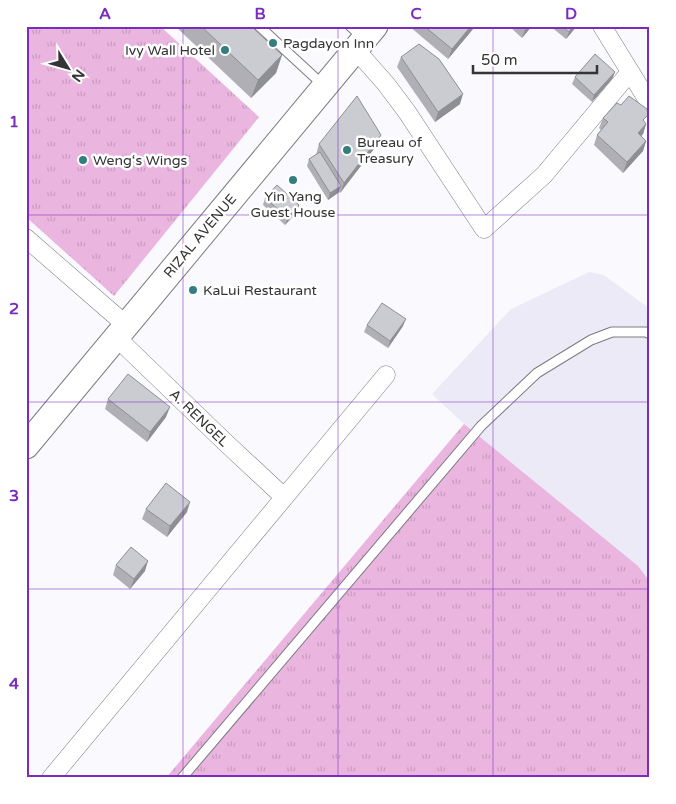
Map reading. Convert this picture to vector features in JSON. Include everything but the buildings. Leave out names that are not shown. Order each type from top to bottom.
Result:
[{"type":"street","points":[[602,26],[650,104]]},
{"type":"street","name":"RIZAL AVENUE","points":[[26,446],[325,86],[361,35]]},
{"type":"street","points":[[361,35],[386,84],[407,112],[484,229],[544,175],[630,72]]},
{"type":"street","name":"A. RENGEL","points":[[26,238],[121,331],[284,497]]},
{"type":"street","points":[[51,778],[386,375]]},
{"type":"lane","points":[[259,26],[325,86]]},
{"type":"lane","points":[[182,778],[488,419],[537,373],[591,340],[612,332],[646,332],[650,334]]},
{"type":"shaded area","points":[[589,272],[604,275],[650,309],[650,778],[166,778],[464,424],[432,394],[511,309]]},
{"type":"green space","points":[[26,26],[160,26],[259,117],[114,296],[26,217]]},
{"type":"green space","points":[[464,424],[638,566],[650,582],[650,778],[166,778]]},
{"type":"place","name":"Pagdayon Inn","points":[[273,43]]},
{"type":"place","name":"Ivy Wall Hotel","points":[[225,50]]},
{"type":"place","name":"Bureau of Treasury","points":[[347,150]]},
{"type":"place","name":"Weng‘s Wings","points":[[83,160]]},
{"type":"place","name":"Yin Yang Guest House","points":[[293,180]]},
{"type":"place","name":"KaLui Restaurant","points":[[193,290]]}]
